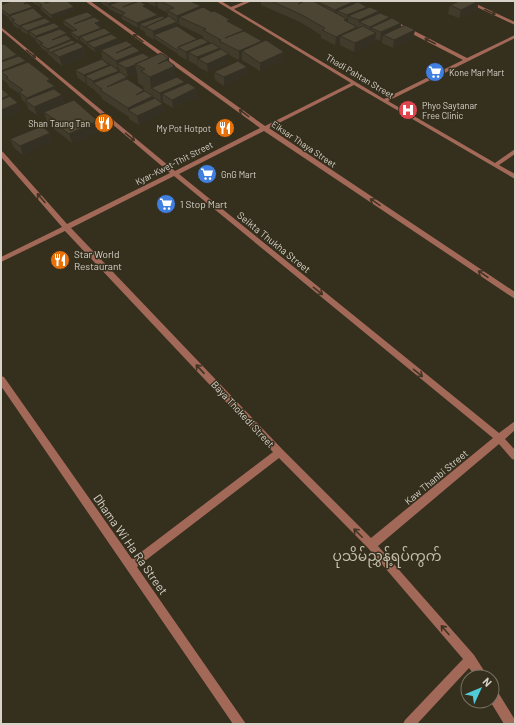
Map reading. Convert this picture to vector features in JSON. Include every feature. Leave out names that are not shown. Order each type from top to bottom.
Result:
[{"type":"street","name":"Eiksar Thaya Street","points":[[87,1],[264,128],[515,296]]},
{"type":"street","name":"Thadi Pahtan Street","points":[[218,1],[384,101],[515,177]]},
{"type":"street","points":[[231,8],[250,1]]},
{"type":"street","points":[[466,1],[515,24]]},
{"type":"street","points":[[385,18],[465,59]]},
{"type":"street","name":"Seikta Thukha Street","points":[[1,28],[174,173],[500,439],[515,456]]},
{"type":"street","points":[[384,101],[465,59],[515,36]]},
{"type":"street","name":"Kyar-Kwet-Thit Street","points":[[1,260],[355,83]]},
{"type":"street","points":[[495,165],[515,152]]},
{"type":"street","name":"Baya Thokedi Street","points":[[1,153],[66,227],[279,452],[371,545],[470,659],[477,669]]},
{"type":"street","name":"Dhama Wi Ha Ra Street","points":[[1,379],[240,724]]},
{"type":"street","name":"Kaw Thanbi Street","points":[[371,545],[515,425]]},
{"type":"street","points":[[131,566],[279,452]]},
{"type":"street","points":[[409,724],[470,659]]},
{"type":"street","points":[[500,707],[511,724]]},
{"type":"building","points":[[12,1],[25,1],[26,2],[24,4],[27,3],[33,7],[9,15],[1,9],[1,5]]},
{"type":"building","points":[[35,1],[51,1],[45,3],[52,1],[67,1],[74,7],[51,15],[40,6],[42,5]]},
{"type":"building","points":[[104,1],[116,1],[108,4]]},
{"type":"building","points":[[120,1],[137,1],[123,7],[140,1],[146,5],[143,6],[158,15],[137,23],[121,15],[125,13],[109,5]]},
{"type":"building","points":[[160,1],[193,1],[192,2],[201,6],[177,16],[167,10],[174,8]]},
{"type":"building","points":[[271,1],[304,1],[298,4],[305,1],[313,1],[347,19],[344,20],[357,27],[336,37],[322,30],[325,28],[300,14]]},
{"type":"building","points":[[316,1],[355,1],[335,10]]},
{"type":"building","points":[[460,1],[479,1],[461,10],[450,5]]},
{"type":"building","points":[[358,2],[367,7],[347,15],[337,11]]},
{"type":"building","points":[[203,7],[222,15],[230,20],[227,21],[244,30],[225,38],[244,31],[262,41],[239,51],[219,41],[221,40],[203,30],[206,29],[179,17]]},
{"type":"building","points":[[370,7],[379,11],[359,20],[348,16]]},
{"type":"building","points":[[33,8],[43,17],[19,26],[12,21],[15,20],[9,16]]},
{"type":"building","points":[[87,12],[93,16],[74,24],[94,17],[101,21],[95,23],[101,28],[78,37],[70,32],[77,30],[63,20]]},
{"type":"building","points":[[380,13],[390,17],[370,27],[359,22]]},
{"type":"building","points":[[162,16],[165,18],[145,27],[139,24]]},
{"type":"building","points":[[169,16],[177,22],[153,31],[145,27]]},
{"type":"building","points":[[45,18],[51,22],[27,31],[20,26]]},
{"type":"building","points":[[392,18],[401,23],[381,32],[370,28]]},
{"type":"building","points":[[54,23],[60,27],[36,36],[29,31]]},
{"type":"building","points":[[405,25],[415,30],[394,40],[383,35]]},
{"type":"building","points":[[177,26],[197,39],[178,47],[177,50],[154,35]]},
{"type":"building","points":[[363,26],[376,33],[355,43],[340,36]]},
{"type":"building","points":[[104,28],[111,33],[87,42],[80,37]]},
{"type":"building","points":[[60,29],[67,33],[52,40],[66,35],[72,39],[48,49],[40,44],[43,43],[35,38]]},
{"type":"building","points":[[111,34],[118,38],[94,48],[87,43]]},
{"type":"building","points":[[201,38],[209,42],[186,52],[178,47]]},
{"type":"building","points":[[72,40],[76,43],[52,53],[47,50]]},
{"type":"building","points":[[266,40],[284,52],[260,63],[242,51]]},
{"type":"building","points":[[126,41],[133,45],[116,53],[133,46],[140,51],[116,61],[101,50]]},
{"type":"building","points":[[77,42],[84,47],[59,57],[52,52]]},
{"type":"building","points":[[212,43],[220,48],[197,57],[188,52]]},
{"type":"building","points":[[4,44],[17,55],[1,61],[1,45]]},
{"type":"building","points":[[221,49],[229,54],[207,64],[198,59]]},
{"type":"building","points":[[143,53],[150,58],[126,68],[117,63]]},
{"type":"building","points":[[161,53],[169,58],[158,64],[167,60],[175,66],[150,77],[141,71],[145,69],[135,64]]},
{"type":"building","points":[[19,56],[26,61],[1,71],[1,62]]},
{"type":"building","points":[[102,59],[109,65],[84,75],[75,70]]},
{"type":"building","points":[[238,61],[247,67],[224,77],[214,72]]},
{"type":"building","points":[[28,62],[50,79],[47,81],[55,86],[27,98],[19,92],[23,90],[6,78],[8,77],[1,72]]},
{"type":"building","points":[[111,65],[119,71],[93,81],[85,76]]},
{"type":"building","points":[[120,72],[127,77],[107,87],[127,79],[144,90],[136,95],[145,91],[153,96],[128,108],[100,90],[102,89],[93,83]]},
{"type":"building","points":[[177,77],[185,82],[160,93],[151,88]]},
{"type":"building","points":[[188,83],[196,88],[172,100],[162,94]]},
{"type":"building","points":[[2,89],[9,95],[1,99],[1,90]]},
{"type":"building","points":[[54,89],[62,95],[34,107],[25,100]]},
{"type":"building","points":[[10,96],[18,103],[1,110],[1,100]]},
{"type":"building","points":[[155,98],[163,104],[137,116],[128,110]]},
{"type":"building","points":[[74,100],[98,121],[69,134],[51,120],[54,119],[44,112]]},
{"type":"building","points":[[42,126],[50,133],[20,146],[10,139]]},
{"type":"place","name":"Kone Mar Mart","points":[[435,72]]},
{"type":"place","name":"Phyo Saytanar Free Clinic","points":[[408,110]]},
{"type":"place","name":"Shan Taung Tan","points":[[104,123]]},
{"type":"place","name":"My Pot Hotpot","points":[[225,128]]},
{"type":"place","name":"GnG Mart","points":[[207,174]]},
{"type":"place","name":"1 Stop Mart","points":[[166,204]]},
{"type":"place","name":"Star World Restaurant","points":[[60,260]]},
{"type":"district","name":"ပုသိမ်ညွှန့်ရပ်ကွက်","points":[[387,555]]}]
